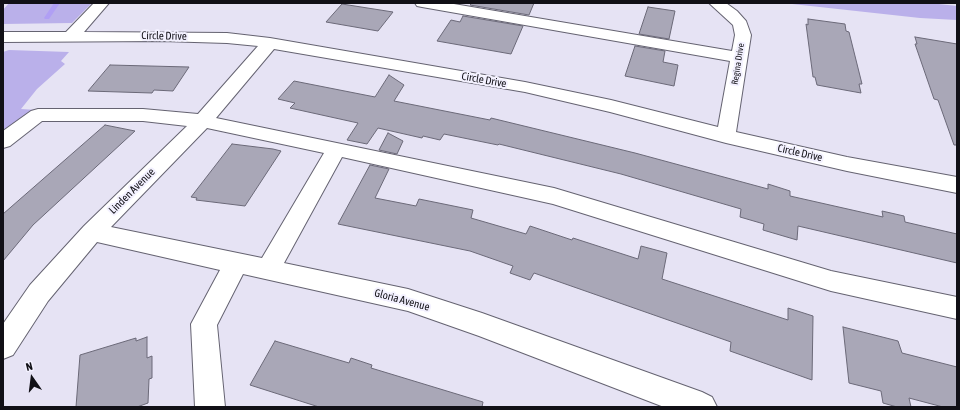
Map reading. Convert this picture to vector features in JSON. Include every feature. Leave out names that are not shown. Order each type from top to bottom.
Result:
[{"type":"street","points":[[71,36],[102,3]]},
{"type":"street","points":[[422,3],[739,57]]},
{"type":"street","name":"Regina Drive","points":[[716,3],[732,14],[741,24],[742,35],[726,136]]},
{"type":"street","name":"Circle Drive","points":[[3,36],[162,36],[226,38],[270,43],[525,87],[611,106],[726,136],[847,164],[956,186]]},
{"type":"street","name":"Linden Avenue","points":[[3,346],[39,293],[92,232],[202,121],[270,43]]},
{"type":"street","points":[[3,141],[38,115],[142,115],[202,121],[467,176],[554,196],[832,281],[957,308]]},
{"type":"street","points":[[267,271],[336,149]]},
{"type":"street","name":"Gloria Avenue","points":[[92,232],[267,271],[408,300],[482,325],[702,407]]},
{"type":"street","points":[[210,407],[204,324],[236,264]]},
{"type":"shaded area","points":[[9,3],[92,3],[72,23],[3,24],[3,10]]},
{"type":"shaded area","points":[[783,3],[930,3],[957,6],[957,20],[920,18]]},
{"type":"shaded area","points":[[9,50],[69,52],[61,61],[65,64],[37,89],[21,109],[37,110],[3,135],[3,52]]},
{"type":"building","points":[[472,3],[534,3],[529,15],[470,5]]},
{"type":"building","points":[[342,4],[393,12],[378,31],[326,22]]},
{"type":"building","points":[[648,7],[675,11],[669,39],[639,34]]},
{"type":"building","points":[[463,16],[523,26],[511,54],[437,41],[451,20],[460,22]]},
{"type":"building","points":[[808,19],[845,24],[846,31],[849,32],[862,84],[859,84],[861,93],[817,85],[815,77],[813,77],[806,24],[808,25]]},
{"type":"building","points":[[915,37],[957,44],[957,145],[954,145],[938,100],[934,99],[915,44],[917,44]]},
{"type":"building","points":[[635,46],[665,51],[663,62],[678,65],[674,86],[625,76]]},
{"type":"building","points":[[110,65],[189,67],[173,91],[154,90],[152,93],[88,91]]},
{"type":"building","points":[[389,75],[404,85],[394,101],[490,120],[491,118],[635,153],[768,189],[768,184],[790,191],[790,196],[883,217],[882,211],[904,216],[905,222],[957,234],[957,263],[798,226],[797,240],[763,230],[764,224],[740,217],[741,209],[621,174],[499,144],[444,134],[440,140],[423,136],[422,138],[378,128],[367,144],[347,140],[358,123],[290,108],[295,103],[278,99],[294,81],[375,97]]},
{"type":"building","points":[[105,125],[135,131],[33,225],[3,261],[3,214]]},
{"type":"building","points":[[388,133],[403,141],[397,154],[379,150]]},
{"type":"building","points":[[232,144],[281,151],[245,206],[196,200],[197,198],[191,197]]},
{"type":"building","points":[[370,165],[389,169],[375,198],[416,206],[419,199],[473,210],[471,218],[526,234],[530,226],[638,259],[641,246],[667,253],[662,279],[788,320],[788,308],[813,316],[812,380],[730,351],[731,342],[534,273],[530,280],[510,273],[513,266],[470,251],[338,224]]},
{"type":"building","points":[[843,327],[898,341],[902,353],[957,367],[957,407],[943,407],[909,398],[911,407],[897,407],[883,403],[881,391],[849,383]]},
{"type":"building","points":[[147,337],[147,358],[152,356],[152,378],[149,379],[148,403],[137,407],[76,407],[80,355],[136,338],[136,341]]},
{"type":"building","points":[[275,341],[349,363],[351,358],[372,365],[371,368],[483,402],[482,407],[319,407],[250,385]]},
{"type":"waterway","points":[[47,18],[57,3]]}]
